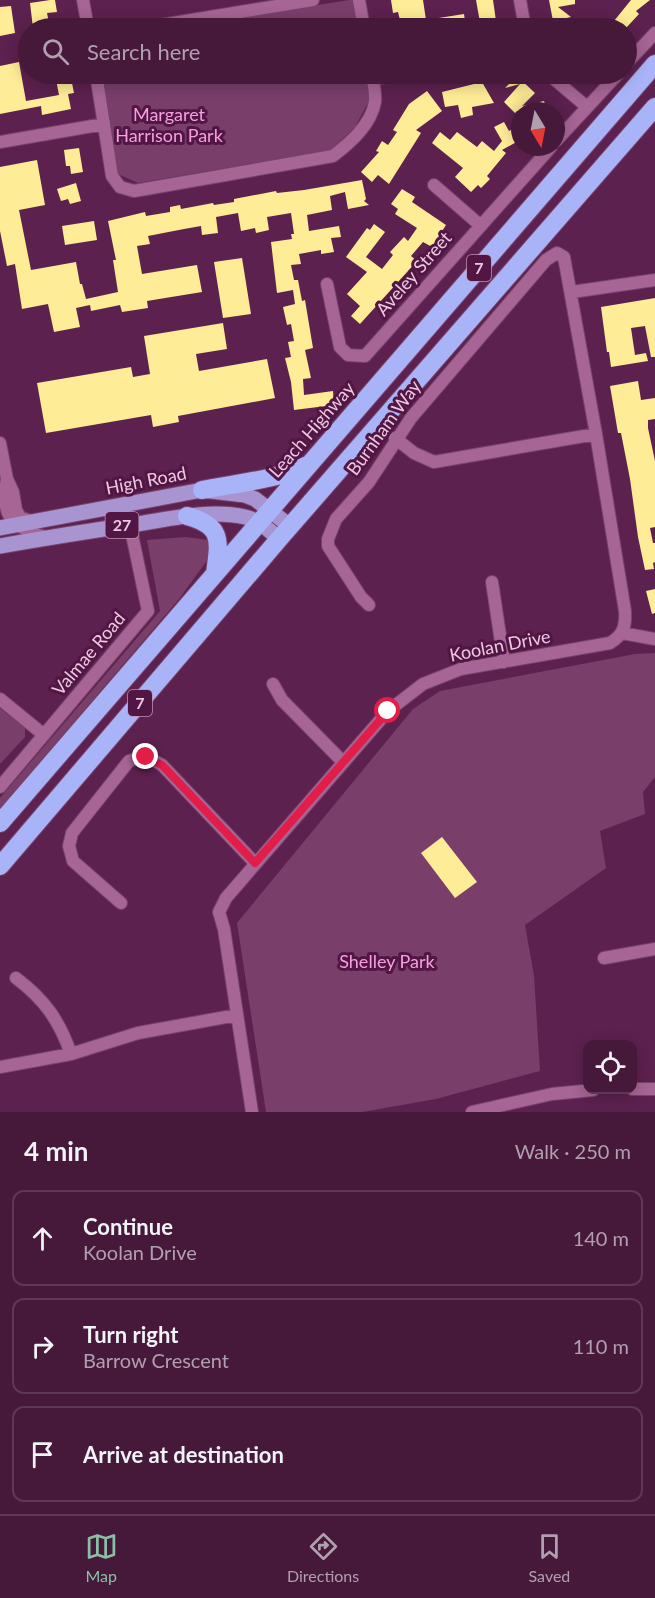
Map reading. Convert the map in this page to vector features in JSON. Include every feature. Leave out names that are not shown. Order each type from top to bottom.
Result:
[{"type":"highway","name":"Leach Highway","points":[[0,823],[655,64]]},
{"type":"highway","name":"7","points":[[0,866],[655,107]]},
{"type":"highway","name":"27","points":[[202,490],[280,475],[310,463]]},
{"type":"highway","points":[[187,516],[205,521],[216,536],[218,551],[215,574]]},
{"type":"main road","name":"High Road","points":[[4,521],[33,522],[202,490],[245,495],[285,533]]},
{"type":"main road","name":"High Road","points":[[0,546],[111,526],[187,516],[265,516]]},
{"type":"street","points":[[83,0],[86,18]]},
{"type":"street","points":[[203,18],[313,0]]},
{"type":"street","points":[[359,0],[362,18]]},
{"type":"street","points":[[520,0],[523,18]]},
{"type":"street","points":[[637,53],[655,33]]},
{"type":"street","points":[[98,84],[112,176],[120,187],[134,191],[333,156],[352,142],[369,117],[375,101],[373,84]]},
{"type":"street","points":[[560,84],[586,107]]},
{"type":"street","points":[[565,131],[608,84]]},
{"type":"street","points":[[0,142],[104,123]]},
{"type":"street","name":"Aveley Street","points":[[327,284],[340,347],[348,355],[365,356],[543,156]]},
{"type":"street","points":[[434,185],[481,226]]},
{"type":"street","name":"Burnham Way","points":[[369,605],[332,552],[328,539],[336,519],[369,482],[395,438],[411,418],[551,256],[557,253],[564,257],[572,292]]},
{"type":"street","points":[[655,280],[572,292],[626,611],[626,624],[622,633],[655,639]]},
{"type":"street","points":[[395,438],[414,453],[434,462],[596,434]]},
{"type":"street","points":[[0,443],[7,479],[20,516],[33,522]]},
{"type":"street","points":[[7,479],[3,494],[4,521],[27,532],[47,537]]},
{"type":"street","name":"Valmae Road","points":[[0,787],[148,611],[130,525]]},
{"type":"street","points":[[492,582],[504,662]]},
{"type":"street","name":"Koolan Drive","points":[[252,1112],[224,930],[219,912],[226,898],[388,711],[423,684],[461,669],[610,643],[618,639],[622,633]]},
{"type":"street","points":[[273,684],[282,700],[343,762]]},
{"type":"street","points":[[0,699],[44,735]]},
{"type":"street","points":[[121,903],[73,861],[69,846],[72,833],[129,761],[139,758],[146,757],[162,765],[255,863]]},
{"type":"street","points":[[604,958],[655,949]]},
{"type":"street","points":[[16,978],[30,988],[54,1016],[62,1028],[71,1054]]},
{"type":"street","points":[[0,1067],[71,1054],[138,1033],[237,1015]]},
{"type":"street","points":[[637,1089],[655,1089]]},
{"type":"street","points":[[472,1112],[552,1094],[583,1090]]},
{"type":"green space","points":[[354,0],[357,18],[237,18]]},
{"type":"green space","name":"Margaret Harrison Park","points":[[103,84],[368,84],[370,99],[355,127],[331,150],[138,183],[118,174]]},
{"type":"green space","points":[[186,537],[209,540],[211,555],[179,599],[0,809],[0,798],[160,611],[147,540]]},
{"type":"green space","name":"Shelley Park","points":[[655,653],[655,777],[643,792],[645,814],[600,831],[606,868],[525,925],[534,976],[540,1071],[436,1099],[362,1112],[266,1112],[237,923],[413,709],[440,691],[635,654]]},
{"type":"green space","points":[[0,708],[25,728],[25,737],[0,764]]},
{"type":"building","points":[[55,0],[57,12],[47,13],[48,18],[32,18],[30,3]]},
{"type":"building","points":[[391,0],[423,0],[426,18],[400,18],[398,12],[393,13]]},
{"type":"building","points":[[476,0],[493,0],[496,18],[479,18]]},
{"type":"building","points":[[549,0],[575,0],[575,4],[558,7],[571,17],[552,18]]},
{"type":"building","points":[[631,0],[650,0],[636,11],[639,14],[635,18],[616,18]]},
{"type":"building","points":[[11,6],[15,33],[0,36],[0,7]]},
{"type":"building","points":[[464,14],[465,18],[439,18]]},
{"type":"building","points":[[18,62],[18,84],[23,84],[26,101],[59,95],[57,84],[72,84],[74,93],[68,94],[71,109],[42,115],[41,106],[0,114],[0,66]]},
{"type":"building","points":[[483,84],[494,103],[472,107],[473,115],[461,118],[458,105],[445,107],[442,92]]},
{"type":"building","points":[[520,84],[525,84],[535,93],[526,102],[511,102],[511,109],[504,102]]},
{"type":"building","points":[[427,91],[442,111],[416,130],[421,133],[389,184],[378,175],[372,182],[361,172],[379,152],[376,151],[382,141],[388,145],[397,132],[393,130],[409,104]]},
{"type":"building","points":[[504,122],[509,131],[511,130],[511,145],[502,150],[506,153],[487,176],[490,179],[481,188],[478,185],[471,192],[455,177],[463,168],[432,143],[440,132],[450,140],[457,132],[477,147],[482,141],[494,151],[502,141],[494,127]]},
{"type":"building","points":[[79,148],[83,172],[71,174],[70,166],[66,166],[64,150]]},
{"type":"building","points":[[37,160],[45,205],[19,210],[31,270],[76,262],[80,284],[82,284],[86,299],[118,292],[113,260],[116,260],[108,221],[145,212],[146,216],[170,212],[170,207],[180,205],[181,209],[213,203],[214,205],[276,191],[277,193],[304,190],[362,180],[366,199],[364,201],[369,205],[348,209],[345,192],[330,196],[332,210],[307,215],[309,231],[339,226],[341,237],[331,238],[334,252],[321,254],[321,250],[299,254],[301,264],[291,265],[294,280],[298,280],[302,301],[305,300],[313,348],[305,350],[311,378],[303,379],[304,395],[333,391],[334,405],[294,410],[291,382],[285,358],[291,357],[288,342],[294,341],[291,324],[287,325],[283,307],[295,304],[293,290],[277,293],[271,242],[292,239],[291,234],[294,234],[291,213],[267,217],[269,230],[256,233],[255,228],[241,231],[238,213],[216,217],[218,233],[202,235],[201,226],[148,236],[150,244],[137,246],[142,274],[197,265],[202,292],[147,301],[148,308],[122,312],[120,305],[91,311],[90,305],[76,308],[80,327],[54,332],[48,304],[22,309],[15,264],[7,266],[0,231],[0,167]]},
{"type":"building","points":[[76,183],[81,201],[70,204],[68,199],[61,201],[57,189]]},
{"type":"building","points":[[402,189],[415,197],[412,202],[446,225],[432,247],[423,242],[411,256],[417,261],[360,324],[351,316],[360,306],[347,294],[367,272],[346,257],[367,228],[370,230],[374,224],[385,232],[366,257],[382,269],[393,255],[390,252],[404,237],[408,241],[417,228],[395,214],[398,209],[391,204]]},
{"type":"building","points":[[94,221],[97,240],[65,245],[62,226]]},
{"type":"building","points":[[242,258],[251,314],[223,318],[214,262]]},
{"type":"building","points":[[655,298],[655,357],[651,357],[645,326],[631,328],[635,355],[646,353],[648,361],[611,367],[601,307]]},
{"type":"building","points":[[223,323],[227,349],[196,354],[199,371],[267,359],[275,398],[178,416],[179,422],[153,427],[151,415],[46,433],[37,383],[131,367],[133,377],[150,374],[144,336]]},
{"type":"building","points":[[638,381],[641,400],[655,398],[655,419],[648,420],[648,428],[655,461],[655,527],[650,528],[653,543],[655,543],[655,562],[653,563],[654,569],[645,570],[630,479],[621,433],[618,433],[610,386]]},
{"type":"building","points":[[655,589],[655,613],[652,614],[646,591]]},
{"type":"building","points":[[442,837],[477,882],[455,898],[421,853]]},
{"type":"route","points":[[146,757],[162,765],[255,863],[388,711]]}]
